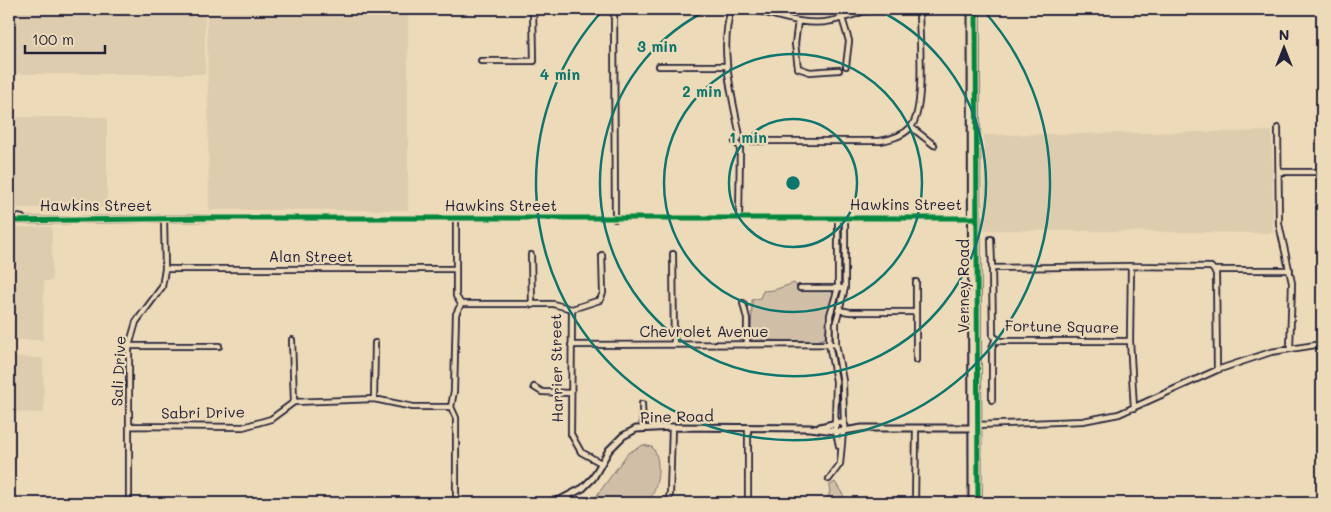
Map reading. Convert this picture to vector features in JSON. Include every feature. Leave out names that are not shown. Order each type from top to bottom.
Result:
[{"type":"street","points":[[481,61],[534,61],[533,9]]},
{"type":"street","points":[[614,9],[615,219]]},
{"type":"street","points":[[737,9],[730,9],[726,34],[727,66],[740,136]]},
{"type":"street","points":[[751,9],[798,21],[818,23],[872,9]]},
{"type":"street","points":[[739,218],[740,147],[746,141],[880,141],[892,139],[911,126],[920,104],[919,9]]},
{"type":"street","name":"Verney Road","points":[[970,9],[975,427],[978,503]]},
{"type":"street","name":"Verney Road","points":[[973,218],[976,9]]},
{"type":"street","points":[[842,18],[849,41],[846,66]]},
{"type":"street","points":[[798,21],[795,44],[798,68],[810,72],[839,70]]},
{"type":"street","points":[[659,66],[727,66]]},
{"type":"street","points":[[911,126],[934,145]]},
{"type":"street","points":[[1278,128],[1279,224],[1292,283],[1290,348]]},
{"type":"street","points":[[740,136],[745,138],[746,141]]},
{"type":"street","points":[[740,136],[735,142],[740,147]]},
{"type":"street","points":[[1279,172],[1322,172]]},
{"type":"street","name":"Hawkins Street","points":[[9,215],[25,219]]},
{"type":"street","points":[[838,218],[838,288],[832,308],[829,344],[836,381],[835,431],[840,447]]},
{"type":"street","points":[[829,479],[840,464],[840,447],[844,428],[843,381],[836,344],[838,310],[845,288],[846,218]]},
{"type":"street","name":"Hawkins Street","points":[[9,221],[25,219],[973,218]]},
{"type":"street","name":"Sali Drive","points":[[129,503],[130,346],[136,322],[162,287],[165,269],[164,219]]},
{"type":"street","points":[[456,219],[456,296],[461,304],[456,314],[454,391],[451,407],[456,418],[456,503]]},
{"type":"street","name":"Fortune Square","points":[[991,239],[993,336],[999,340],[1130,340]]},
{"type":"street","points":[[673,254],[674,345]]},
{"type":"street","points":[[531,255],[532,305]]},
{"type":"street","points":[[572,308],[600,300],[603,293],[602,255]]},
{"type":"street","points":[[1131,266],[1130,340],[1134,408]]},
{"type":"street","points":[[992,268],[1204,266],[1211,267],[1214,270],[1290,270]]},
{"type":"street","name":"Alan Street","points":[[165,269],[456,269]]},
{"type":"street","points":[[1214,270],[1216,273],[1217,370]]},
{"type":"street","points":[[916,282],[916,360]]},
{"type":"street","points":[[800,288],[845,288]]},
{"type":"street","points":[[742,303],[747,319],[747,345]]},
{"type":"street","name":"Harrier Street","points":[[461,304],[553,304],[572,308],[571,434],[581,452],[601,463]]},
{"type":"street","points":[[832,308],[850,312],[916,312]]},
{"type":"street","points":[[992,400],[992,348],[996,338]]},
{"type":"street","points":[[292,340],[294,402],[374,398],[413,407],[451,407]]},
{"type":"street","points":[[374,398],[375,343]]},
{"type":"street","name":"Chevrolet Avenue","points":[[572,345],[836,344]]},
{"type":"street","points":[[844,428],[975,427],[1083,421],[1119,414],[1217,370],[1290,348],[1322,344]]},
{"type":"street","points":[[130,346],[219,346]]},
{"type":"street","points":[[534,388],[542,392],[571,393]]},
{"type":"street","name":"Sabri Drive","points":[[129,426],[243,427],[271,419],[294,402]]},
{"type":"street","points":[[642,404],[643,428]]},
{"type":"street","name":"Pine Road","points":[[547,503],[560,500],[583,488],[593,478],[609,450],[623,436],[643,428],[810,428],[835,431],[844,428],[839,422],[810,428]]},
{"type":"street","points":[[667,503],[670,494],[672,427]]},
{"type":"street","name":"Verney Road","points":[[972,503],[975,427]]},
{"type":"street","points":[[915,503],[916,428]]},
{"type":"street","points":[[748,429],[748,503]]},
{"type":"street","points":[[9,502],[21,503]]},
{"type":"shaded area","points":[[9,9],[205,9],[205,74],[9,74]]},
{"type":"shaded area","points":[[207,9],[408,9],[408,210],[209,210]]},
{"type":"shaded area","points":[[9,117],[107,117],[107,208],[9,208]]},
{"type":"shaded area","points":[[1272,131],[1273,233],[984,230],[984,135]]},
{"type":"shaded area","points":[[15,227],[52,227],[52,281],[44,281],[43,340],[11,340],[10,233]]},
{"type":"shaded area","points":[[794,283],[800,290],[829,290],[835,295],[828,313],[825,338],[818,341],[751,340],[752,300],[760,298],[763,291],[774,290]]},
{"type":"shaded area","points":[[10,357],[43,358],[44,413],[11,412]]},
{"type":"shaded area","points":[[643,445],[652,447],[658,467],[654,491],[647,503],[596,503],[595,498],[628,453]]},
{"type":"shaded area","points":[[835,482],[848,503],[825,503],[830,492],[829,486]]},
{"type":"cycle path","points":[[976,9],[978,503]]},
{"type":"cycle path","points":[[9,221],[212,218],[976,218]]}]
